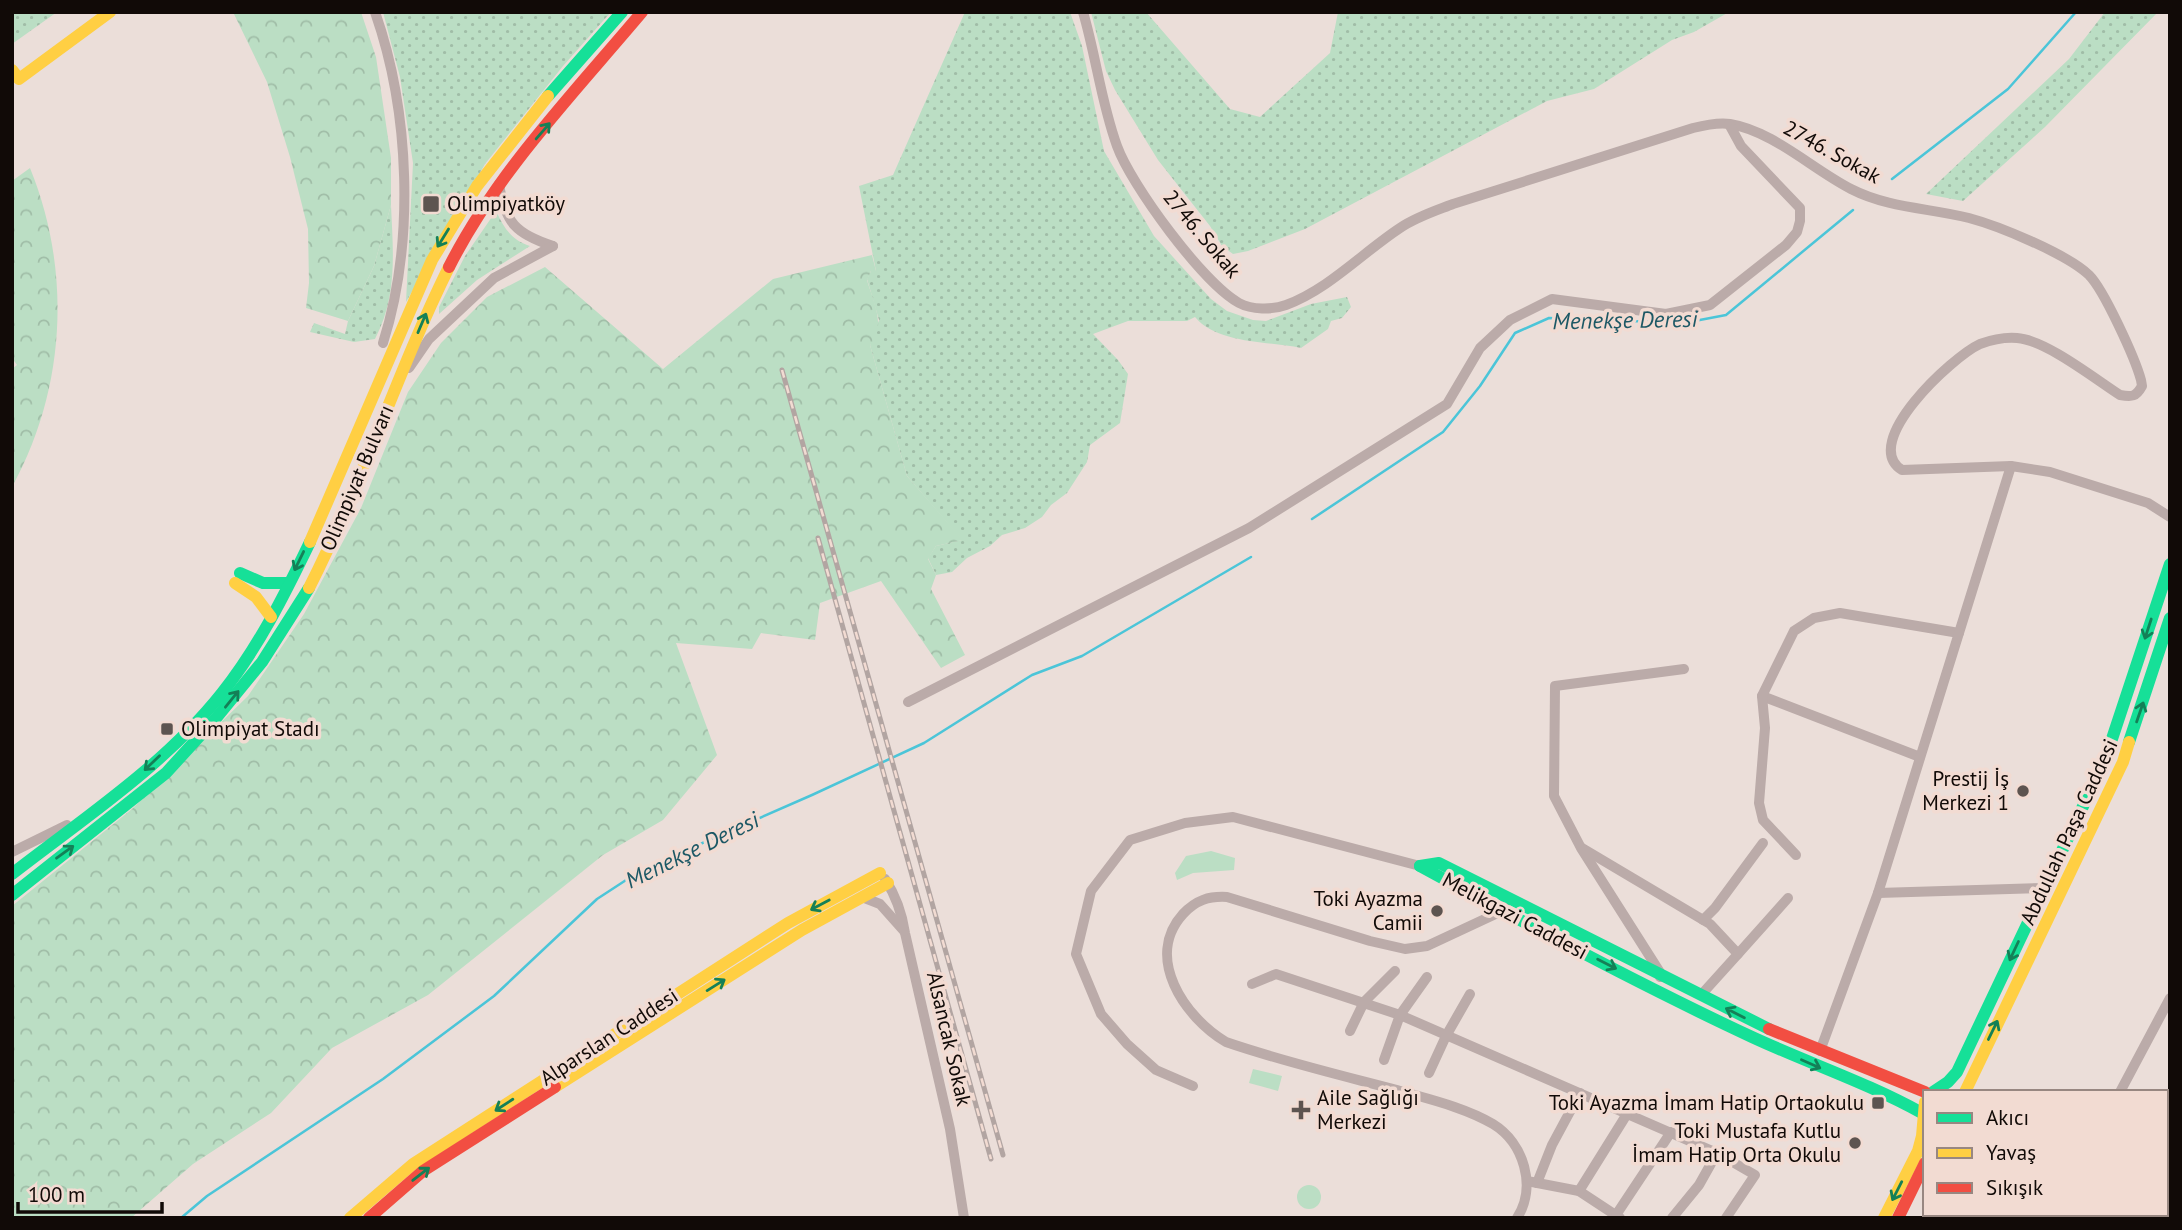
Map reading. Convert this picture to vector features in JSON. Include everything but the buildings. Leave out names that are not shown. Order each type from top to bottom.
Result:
[{"type":"main road","points":[[12,70],[19,79],[110,12]]},
{"type":"main road","name":"Olimpiyat Bulvarı","points":[[12,875],[143,772],[208,708],[242,666],[289,583],[338,478],[375,386],[436,251],[475,186],[622,12]]},
{"type":"main road","name":"Olimpiyat Bulvarı","points":[[16,892],[166,773],[218,717],[262,662],[310,587],[355,489],[428,310],[464,238],[499,183],[642,12]]},
{"type":"main road","name":"Abdullah Paşa Caddesi","points":[[1933,1090],[1957,1072],[2105,760],[2170,564]]},
{"type":"main road","points":[[271,617],[262,600],[238,578],[271,585],[289,583]]},
{"type":"main road","name":"Abdullah Paşa Caddesi","points":[[1966,1090],[2123,762],[2170,618]]},
{"type":"main road","name":"Melikgazi Caddesi","points":[[1420,866],[1439,863],[1758,1025],[1820,1051],[1929,1090]]},
{"type":"main road","name":"Melikgazi Caddesi","points":[[1420,866],[1502,911],[1752,1037],[1923,1112]]},
{"type":"main road","name":"Alparslan Caddesi","points":[[369,1218],[423,1171],[790,937],[862,897],[884,878]]},
{"type":"main road","name":"Alparslan Caddesi","points":[[350,1218],[413,1164],[788,923],[884,878]]},
{"type":"main road","points":[[1884,1218],[1919,1148],[1923,1120]]},
{"type":"main road","points":[[1898,1218],[1923,1167]]},
{"type":"street","points":[[375,12],[391,76],[402,145],[403,226],[400,265],[392,315],[383,344]]},
{"type":"street","name":"2746. Sokak","points":[[1083,12],[1117,148],[1135,181],[1180,244],[1203,271],[1239,303],[1251,307],[1276,308],[1287,305],[1334,277],[1399,229],[1437,210],[1693,128],[1729,124],[1760,133],[1852,190],[1885,203],[1971,219],[2071,261],[2091,277],[2137,368],[2142,386],[2138,394],[2131,397],[2120,395],[2036,342],[2018,338],[1999,339],[1980,345],[1960,356],[1937,376],[1902,419],[1889,450],[1891,460],[1902,470],[2011,466],[2050,472],[2148,503]]},
{"type":"street","points":[[908,702],[1278,511],[1447,404],[1480,348],[1510,320],[1552,299],[1665,314],[1710,305],[1786,245],[1797,232],[1800,221],[1800,208],[1741,146],[1729,124]]},
{"type":"street","points":[[393,392],[429,339],[462,306],[494,278],[554,246],[522,233],[503,207],[499,183]]},
{"type":"street","points":[[1820,1051],[1878,893],[2011,466]]},
{"type":"street","points":[[2148,503],[2170,506]]},
{"type":"street","points":[[2148,503],[2170,517]]},
{"type":"street","points":[[1796,855],[1763,820],[1759,803],[1765,728],[1762,696],[1794,631],[1814,618],[1840,613],[1959,634]]},
{"type":"street","points":[[1656,988],[1661,974],[1581,848],[1554,796],[1555,686],[1684,669]]},
{"type":"street","points":[[1762,696],[1920,757]]},
{"type":"street","points":[[1193,1086],[1156,1070],[1127,1044],[1101,1014],[1076,954],[1091,891],[1130,841],[1185,822],[1233,817],[1420,866]]},
{"type":"street","points":[[12,852],[80,819]]},
{"type":"street","points":[[1703,920],[1763,843]]},
{"type":"street","points":[[1581,848],[1710,924],[1738,954]]},
{"type":"street","points":[[12,875],[16,892]]},
{"type":"street","name":"Alsancak Sokak","points":[[884,878],[902,915],[951,1136],[964,1218]]},
{"type":"street","points":[[1878,893],[2043,888]]},
{"type":"street","points":[[1508,898],[1502,911],[1427,946],[1405,949],[1370,942],[1227,897],[1215,896],[1194,904],[1182,915],[1168,939],[1166,963],[1170,978],[1179,993],[1217,1037],[1246,1049],[1429,1099],[1476,1116],[1495,1125],[1513,1141],[1532,1182]]},
{"type":"street","points":[[862,897],[880,904],[904,931]]},
{"type":"street","points":[[1701,995],[1788,898]]},
{"type":"street","points":[[1350,1031],[1364,1002],[1395,971]]},
{"type":"street","points":[[1252,984],[1276,975],[1400,1015],[1717,1153],[1755,1175],[1726,1218]]},
{"type":"street","points":[[1384,1060],[1400,1015],[1427,977]]},
{"type":"street","points":[[1429,1073],[1470,994]]},
{"type":"street","points":[[2121,1090],[2170,998]]},
{"type":"street","points":[[1517,1218],[1532,1182],[1580,1093]]},
{"type":"street","points":[[1579,1191],[1627,1114]]},
{"type":"street","points":[[1532,1182],[1579,1191],[1618,1216],[1671,1132]]},
{"type":"street","points":[[1672,1218],[1699,1185],[1717,1153]]},
{"type":"green space","points":[[12,12],[57,12],[12,44]]},
{"type":"green space","points":[[233,12],[361,12],[376,57],[391,158],[391,205],[374,266],[348,321],[306,308],[309,283],[308,229],[267,82]]},
{"type":"green space","points":[[383,12],[611,12],[563,66],[485,164],[406,302],[413,163],[400,77]]},
{"type":"green space","points":[[965,12],[1070,12],[1082,46],[1104,151],[1154,236],[1211,299],[1227,311],[1253,320],[1266,321],[1311,304],[1347,297],[1351,307],[1342,318],[1331,321],[1328,329],[1301,348],[1230,337],[1205,326],[1195,317],[1187,321],[1128,321],[1093,334],[1128,374],[1120,423],[1090,445],[1087,462],[1067,493],[1051,505],[1042,517],[1025,528],[1002,535],[990,546],[967,558],[952,572],[936,575],[928,558],[936,546],[962,540],[907,476],[870,345],[879,320],[867,279],[871,271],[876,271],[859,186],[893,175]]},
{"type":"green space","points":[[1091,12],[1146,12],[1230,109],[1260,117],[1330,53],[1338,12],[1729,12],[1694,32],[1672,40],[1594,89],[1547,101],[1305,229],[1233,254],[1222,246],[1210,226],[1158,160],[1115,90],[1106,71]]},
{"type":"green space","points":[[2105,12],[2158,12],[2045,127],[1963,201],[1926,194],[2069,59]]},
{"type":"green space","points":[[30,168],[44,207],[53,248],[57,329],[53,370],[44,410],[12,487],[12,369],[17,365],[12,358],[12,181]]},
{"type":"green space","points":[[391,205],[391,290],[375,339],[354,342],[310,332],[314,323],[345,334],[348,321],[374,266]]},
{"type":"green space","points":[[496,211],[509,233],[530,246],[477,280],[439,314],[439,307],[465,256]]},
{"type":"green space","points":[[872,255],[876,271],[871,271],[867,280],[875,305],[878,330],[870,345],[907,476],[963,540],[936,546],[928,559],[936,575],[931,589],[965,655],[941,668],[881,581],[820,603],[815,640],[761,633],[752,649],[676,643],[717,755],[663,820],[603,855],[428,995],[332,1048],[271,1113],[193,1164],[131,1218],[12,1218],[12,906],[132,809],[248,696],[304,614],[361,508],[408,392],[441,343],[487,297],[545,267],[663,369],[773,279]]},
{"type":"green space","points":[[1211,851],[1235,858],[1234,870],[1193,873],[1177,880],[1175,873],[1186,856]]},
{"type":"green space","points":[[1253,1069],[1282,1076],[1278,1091],[1249,1083]]},
{"type":"green space","points":[[1309,1185],[1318,1188],[1321,1197],[1318,1206],[1309,1209],[1300,1206],[1297,1197],[1300,1188]]},
{"type":"waterway","name":"Menekşe Deresi","points":[[1892,179],[2008,89],[2076,12]]},
{"type":"waterway","name":"Menekşe Deresi","points":[[1312,519],[1443,432],[1480,386],[1515,333],[1549,318],[1684,323],[1726,315],[1853,210]]},
{"type":"waterway","name":"Menekşe Deresi","points":[[181,1218],[207,1196],[383,1079],[494,996],[597,899],[643,869],[924,743],[1032,675],[1082,656],[1251,557]]},
{"type":"railway","points":[[782,370],[1003,1155]]},
{"type":"railway","points":[[818,538],[991,1159]]},
{"type":"traffic: fast","points":[[548,96],[622,12]]},
{"type":"traffic: fast","points":[[12,874],[123,790],[200,719],[235,676],[259,639],[310,542]]},
{"type":"traffic: fast","points":[[1936,1090],[1957,1072],[2105,760],[2170,564]]},
{"type":"traffic: fast","points":[[240,573],[263,583],[289,583]]},
{"type":"traffic: fast","points":[[12,895],[166,773],[262,662],[309,588]]},
{"type":"traffic: fast","points":[[2129,742],[2170,618]]},
{"type":"traffic: fast","points":[[1420,866],[1439,863],[1769,1029]]},
{"type":"traffic: fast","points":[[1420,866],[1668,997],[1922,1113]]},
{"type":"traffic: slow","points":[[12,70],[19,79],[110,12]]},
{"type":"traffic: slow","points":[[310,542],[432,260],[477,186],[548,96]]},
{"type":"traffic: slow","points":[[309,588],[346,509],[449,267]]},
{"type":"traffic: slow","points":[[235,583],[256,597],[271,617]]},
{"type":"traffic: slow","points":[[1966,1090],[2123,762],[2129,742]]},
{"type":"traffic: slow","points":[[350,1218],[413,1164],[788,923],[880,873]]},
{"type":"traffic: slow","points":[[555,1087],[802,930],[888,883]]},
{"type":"traffic: slow","points":[[1884,1218],[1918,1151],[1923,1125]]},
{"type":"traffic: jam","points":[[449,267],[468,232],[513,166],[642,12]]},
{"type":"traffic: jam","points":[[1769,1029],[1923,1091]]},
{"type":"traffic: jam","points":[[369,1218],[423,1171],[555,1087]]},
{"type":"traffic: jam","points":[[1898,1218],[1923,1167]]},
{"type":"place","name":"Olimpiyatköy","points":[[431,204]]},
{"type":"place","name":"Olimpiyat Stadı","points":[[167,729]]},
{"type":"place","name":"Prestij İş Merkezi 1","points":[[2023,791]]},
{"type":"place","name":"Toki Ayazma Camii","points":[[1437,911]]},
{"type":"place","name":"Toki Ayazma İmam Hatip Ortaokulu","points":[[1878,1103]]},
{"type":"place","name":"Aile Sağlığı Merkezi","points":[[1301,1110]]},
{"type":"place","name":"Toki Mustafa Kutlu İmam Hatip Orta Okulu","points":[[1855,1143]]}]
